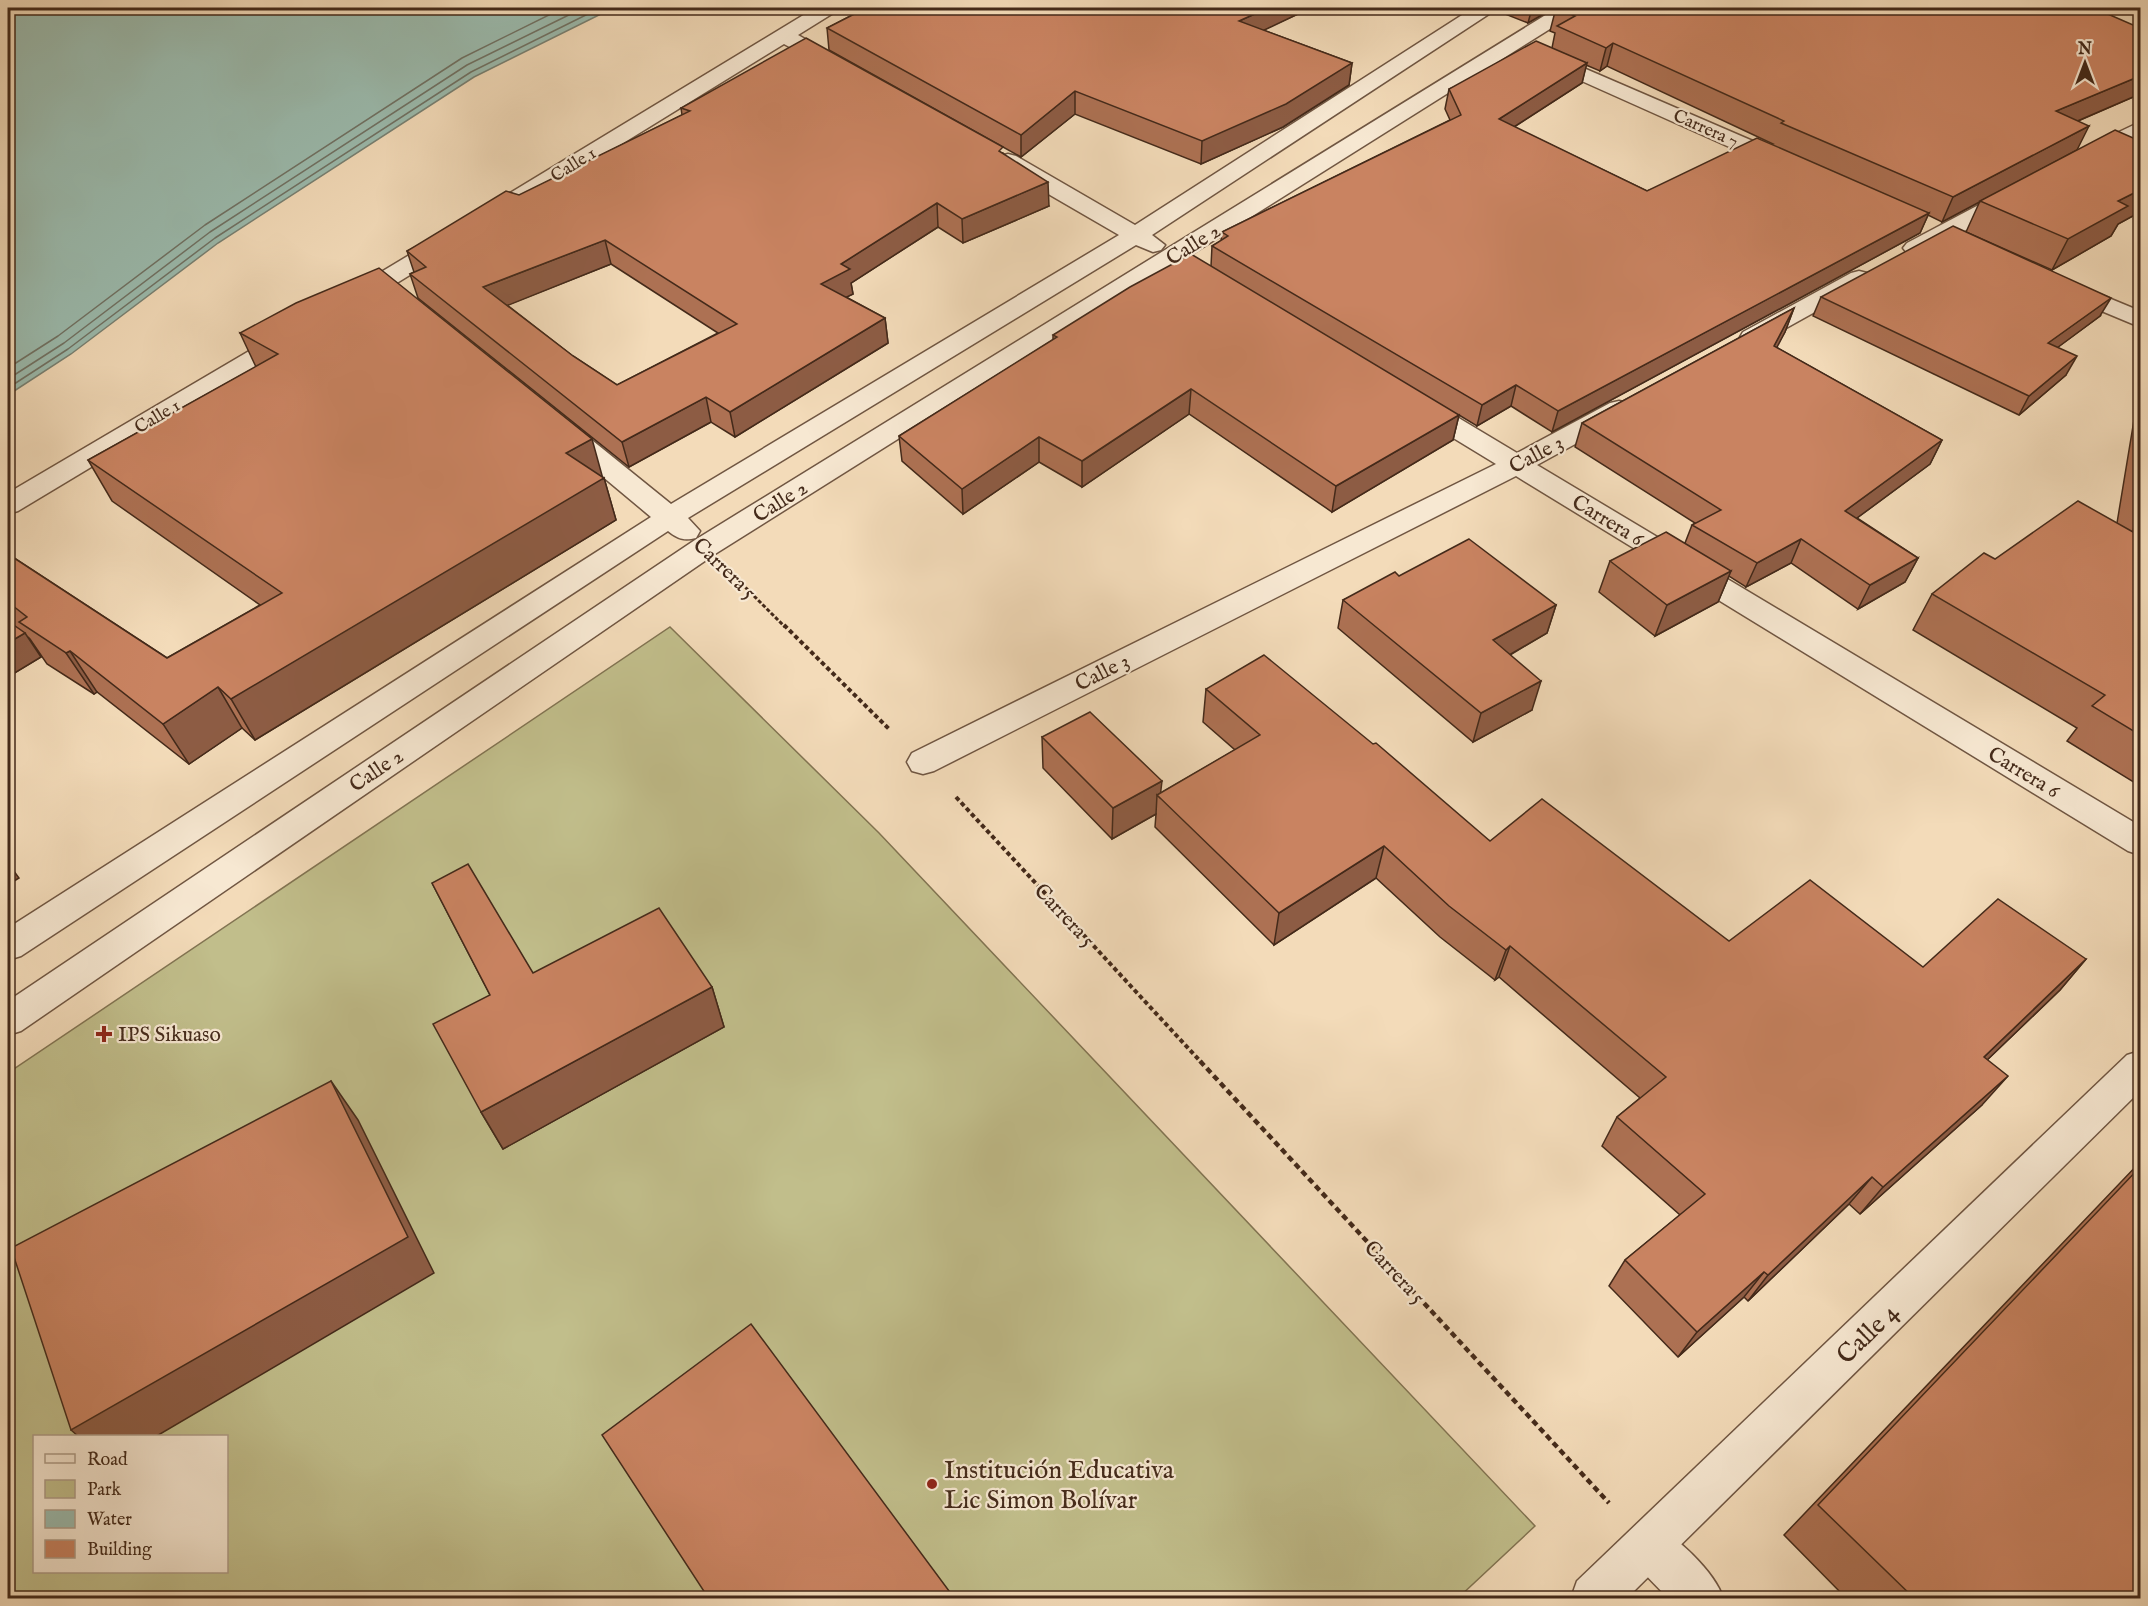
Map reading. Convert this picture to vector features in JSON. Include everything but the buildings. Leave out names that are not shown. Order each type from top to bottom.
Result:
[{"type":"street","name":"Calle 1","points":[[331,313],[391,290],[477,224],[828,8]]},
{"type":"street","name":"Calle 2","points":[[8,946],[670,517],[1481,24],[1570,8]]},
{"type":"street","name":"Calle 2","points":[[8,1020],[705,547],[1183,263],[1481,24]]},
{"type":"street","name":"Carrera 7","points":[[1481,24],[1803,171]]},
{"type":"street","points":[[783,34],[856,76]]},
{"type":"street","points":[[2067,167],[2140,128]]},
{"type":"street","points":[[992,152],[1137,234],[1183,263]]},
{"type":"street","points":[[1734,346],[2036,183]]},
{"type":"street","points":[[2046,279],[2140,320]]},
{"type":"street","name":"Calle 1","points":[[8,505],[310,325]]},
{"type":"street","name":"Carrera 6","points":[[1395,392],[2140,842]]},
{"type":"street","name":"Calle 3","points":[[923,762],[1516,465],[1641,397]]},
{"type":"street","name":"Carrera 5","points":[[539,411],[705,547]]},
{"type":"street","name":"Calle 4","points":[[1594,1599],[2140,1067]]},
{"type":"street","points":[[1648,1545],[1700,1599]]},
{"type":"path","name":"Carrera 5","points":[[705,547],[923,762],[1648,1545]]},
{"type":"green space","points":[[670,627],[879,833],[1535,1526],[1458,1598],[8,1598],[8,1073]]},
{"type":"water","points":[[8,8],[613,8],[474,77],[218,243],[71,354],[8,395]]},
{"type":"place","name":"IPS Sikuaso","points":[[104,1034]]},
{"type":"place","name":"Institución Educativa Lic Simon Bolívar","points":[[932,1484]]}]
